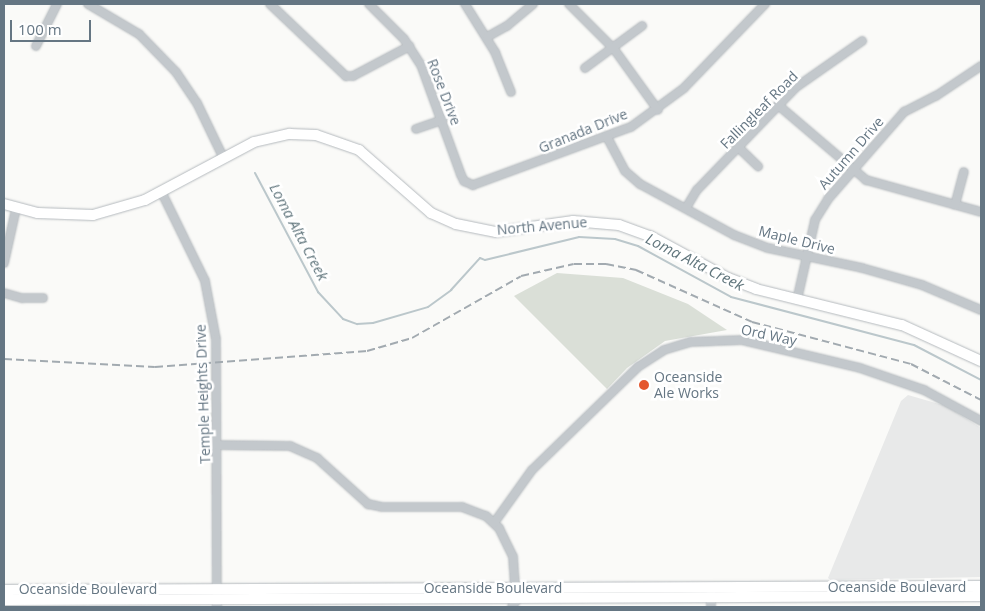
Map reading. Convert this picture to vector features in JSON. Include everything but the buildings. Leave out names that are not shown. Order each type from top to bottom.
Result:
[{"type":"main road","name":"North Avenue","points":[[4,204],[16,209],[67,216],[93,215],[136,202],[161,191],[254,142],[282,135],[316,136],[339,141],[374,160],[431,213],[456,224],[496,232],[573,221],[618,225],[650,236],[728,278],[797,300],[902,325],[981,361]]},
{"type":"main road","name":"Oceanside Boulevard","points":[[4,590],[981,586]]},
{"type":"main road","name":"Oceanside Boulevard","points":[[4,600],[218,604],[516,605],[711,603],[981,596]]},
{"type":"street","points":[[36,46],[57,4]]},
{"type":"street","points":[[88,4],[139,34],[176,72],[197,103],[224,157]]},
{"type":"street","points":[[270,4],[346,76],[353,76],[410,46]]},
{"type":"street","name":"Rose Drive","points":[[369,4],[410,46],[426,75],[461,175]]},
{"type":"street","points":[[465,4],[487,37],[511,92]]},
{"type":"street","points":[[487,37],[507,26],[533,4]]},
{"type":"street","points":[[569,4],[614,49],[658,110]]},
{"type":"street","name":"Granada Drive","points":[[461,175],[464,181],[473,185],[607,137],[658,110],[684,88],[765,4]]},
{"type":"street","points":[[585,68],[614,49],[642,26]]},
{"type":"street","name":"Fallingleaf Road","points":[[686,208],[697,190],[795,88],[862,40]]},
{"type":"street","name":"Autumn Drive","points":[[797,300],[820,211],[904,112],[936,96],[981,66]]},
{"type":"street","points":[[778,105],[853,170],[876,186],[981,212]]},
{"type":"street","points":[[416,129],[442,120]]},
{"type":"street","name":"Maple Drive","points":[[607,137],[625,171],[640,184],[749,242],[922,285],[981,310]]},
{"type":"street","points":[[738,147],[758,166]]},
{"type":"street","points":[[955,205],[964,172]]},
{"type":"street","name":"Temple Heights Drive","points":[[161,191],[194,252],[210,300],[216,339],[218,604]]},
{"type":"street","points":[[4,263],[16,209]]},
{"type":"street","points":[[4,293],[22,298],[43,298]]},
{"type":"street","name":"Ord Way","points":[[494,523],[532,470],[638,367],[664,350],[691,342],[742,340],[860,368],[924,390],[981,421]]},
{"type":"street","points":[[217,445],[300,448],[317,458],[368,504],[382,507],[462,507],[494,523],[508,542],[514,558],[516,605]]},
{"type":"street","points":[[711,588],[711,603]]},
{"type":"shaded area","points":[[557,273],[623,278],[688,304],[727,330],[665,341],[627,368],[607,389],[514,296]]},
{"type":"shaded area","points":[[908,395],[946,406],[981,428],[981,577],[831,580],[828,578],[901,401]]},
{"type":"waterway","name":"Loma Alta Creek","points":[[255,173],[318,292],[343,319],[357,324],[373,323],[428,307],[451,290],[480,258],[485,260],[579,237],[615,239],[638,246],[731,297],[914,345],[981,380]]},
{"type":"railway","points":[[4,359],[155,367],[367,351],[412,338],[521,276],[574,264],[606,264],[636,270],[752,322],[911,364],[981,400]]},
{"type":"place","name":"Oceanside Ale Works","points":[[644,385]]}]
